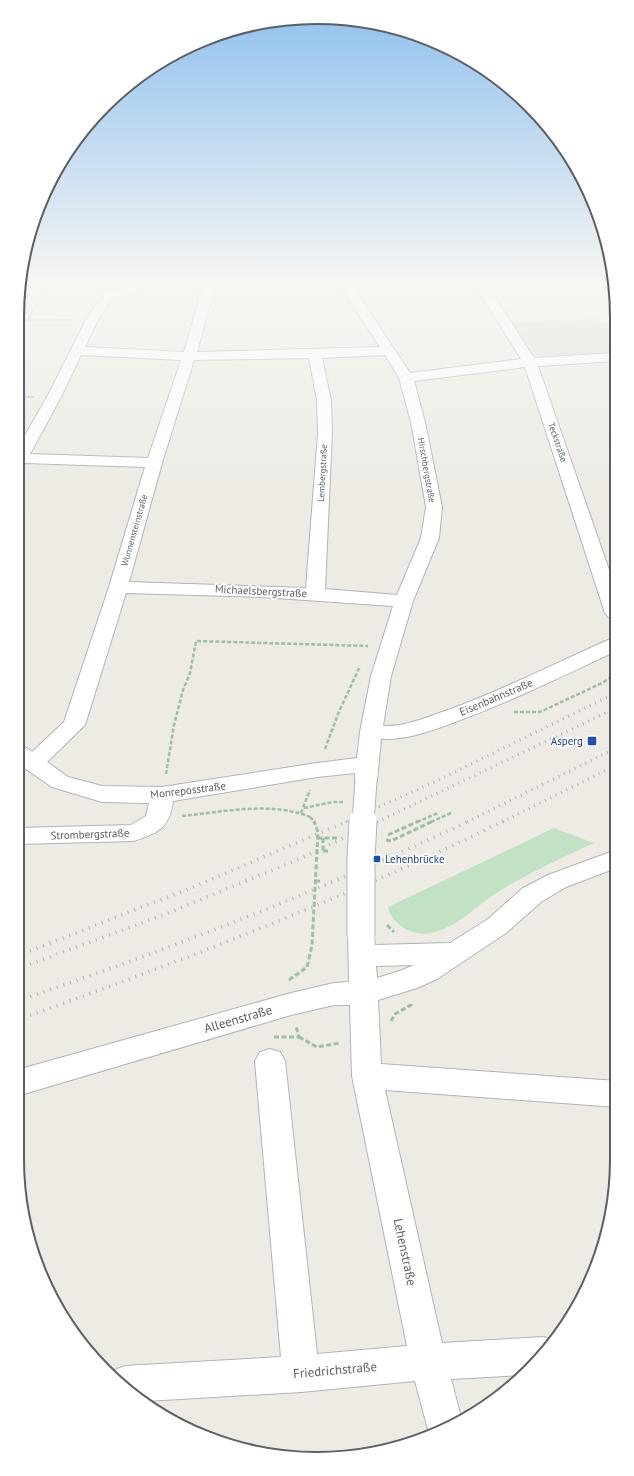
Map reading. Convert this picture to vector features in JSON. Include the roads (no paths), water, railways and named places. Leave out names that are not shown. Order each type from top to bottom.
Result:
[{"type":"street","points":[[24,449],[78,351],[189,356],[388,351]]},
{"type":"street","name":"Wunnensteinstraße","points":[[25,757],[74,725],[118,586],[154,463],[190,351]]},
{"type":"street","name":"Hirschbergstraße","points":[[367,773],[371,732],[381,676],[404,601],[430,538],[434,507],[418,422],[406,378],[388,351]]},
{"type":"street","name":"Teckstraße","points":[[523,351],[530,362],[610,598]]},
{"type":"street","name":"Lembergstraße","points":[[315,354],[324,400],[325,433],[315,593]]},
{"type":"street","points":[[406,378],[530,362],[610,357]]},
{"type":"street","points":[[24,460],[154,463]]},
{"type":"street","name":"Michaelsbergstraße","points":[[118,586],[223,588],[315,593],[404,601]]},
{"type":"street","name":"Eisenbahnstraße","points":[[371,732],[394,733],[415,729],[479,706],[610,647]]},
{"type":"street","name":"Monreposstraße","points":[[25,757],[60,782],[102,794],[161,806],[317,770],[367,773]]},
{"type":"street","points":[[363,993],[361,946],[362,858],[367,773]]},
{"type":"street","name":"Strombergstraße","points":[[24,836],[133,832],[151,826],[161,806]]},
{"type":"street","name":"Alleenstraße","points":[[24,1081],[291,1004],[334,994],[363,993],[407,980],[427,971],[497,926],[532,895],[557,881],[610,861]]},
{"type":"street","name":"Alleenstraße","points":[[361,946],[456,952]]},
{"type":"street","name":"Lehenstraße","points":[[363,993],[367,1076],[428,1362],[444,1423]]},
{"type":"street","points":[[270,1061],[301,1374]]},
{"type":"street","points":[[367,1076],[610,1093]]},
{"type":"street","name":"Friedrichstraße","points":[[130,1384],[301,1374],[428,1362],[534,1356]]},
{"type":"railway","points":[[346,822],[434,782],[610,696]]},
{"type":"railway","points":[[377,822],[610,711]]},
{"type":"railway","points":[[467,822],[610,751]]},
{"type":"railway","points":[[504,821],[610,768]]},
{"type":"railway","points":[[24,953],[196,886],[348,821]]},
{"type":"railway","points":[[24,966],[166,914],[304,857],[379,821]]},
{"type":"railway","points":[[24,999],[132,961],[302,895],[469,821]]},
{"type":"railway","points":[[24,1017],[140,975],[263,927],[384,876],[504,821]]},
{"type":"place","name":"Asperg","points":[[592,741]]},
{"type":"place","name":"Lehenbrücke","points":[[377,859]]}]
